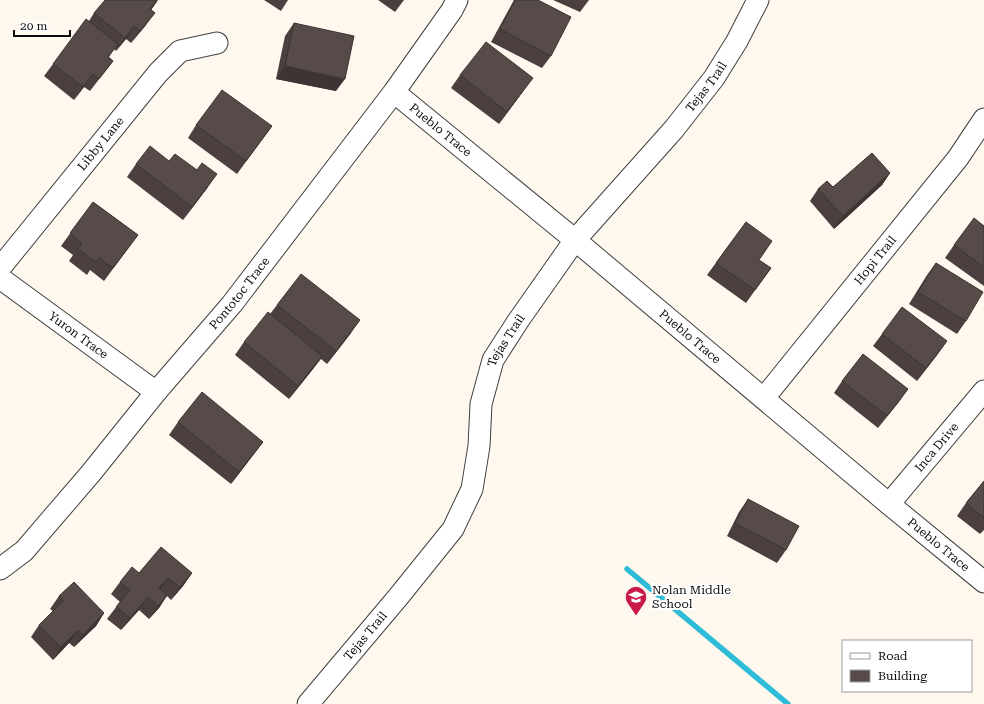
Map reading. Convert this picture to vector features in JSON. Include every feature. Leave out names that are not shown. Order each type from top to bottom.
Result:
[{"type":"street","name":"Pontotoc Trace","points":[[0,569],[24,551],[91,473],[156,392],[232,304],[394,92],[452,10],[457,0]]},
{"type":"street","name":"Tejas Trail","points":[[308,704],[453,529],[472,488],[479,446],[481,404],[493,360],[518,321],[575,240],[674,129],[714,78],[737,41],[758,0]]},
{"type":"street","name":"Libby Lane","points":[[0,268],[158,73],[180,51],[217,43]]},
{"type":"street","name":"Pueblo Trace","points":[[394,92],[575,240],[984,582]]},
{"type":"street","name":"Hopi Trail","points":[[764,398],[958,158],[984,119]]},
{"type":"street","name":"Yuron Trace","points":[[0,278],[156,392]]},
{"type":"street","name":"Inca Drive","points":[[889,504],[984,391]]},
{"type":"building","points":[[105,0],[157,0],[150,9],[155,13],[140,31],[134,26],[125,38],[94,13]]},
{"type":"building","points":[[515,0],[538,0],[571,17],[551,56],[500,29]]},
{"type":"building","points":[[86,19],[118,44],[108,57],[113,61],[99,79],[93,74],[83,87],[53,64]]},
{"type":"building","points":[[294,23],[354,36],[345,79],[285,66]]},
{"type":"building","points":[[486,42],[533,78],[507,112],[460,75]]},
{"type":"building","points":[[222,90],[272,126],[246,161],[196,125]]},
{"type":"building","points":[[150,146],[169,161],[175,154],[197,170],[202,163],[217,174],[192,207],[136,164]]},
{"type":"building","points":[[872,153],[890,173],[843,216],[818,189],[827,181],[833,187]]},
{"type":"building","points":[[93,202],[138,235],[113,268],[99,258],[95,262],[78,249],[82,243],[70,233]]},
{"type":"building","points":[[974,218],[984,226],[984,267],[954,245]]},
{"type":"building","points":[[746,222],[772,241],[759,260],[771,268],[755,290],[716,263]]},
{"type":"building","points":[[936,263],[983,292],[966,321],[918,292]]},
{"type":"building","points":[[301,274],[360,320],[336,351],[277,305]]},
{"type":"building","points":[[902,307],[947,341],[926,368],[882,334]]},
{"type":"building","points":[[268,312],[322,356],[298,386],[244,342]]},
{"type":"building","points":[[863,354],[908,389],[887,416],[842,381]]},
{"type":"building","points":[[202,392],[263,442],[239,472],[178,422]]},
{"type":"building","points":[[984,481],[984,518],[966,503]]},
{"type":"building","points":[[748,499],[799,526],[786,550],[735,523]]},
{"type":"building","points":[[161,547],[192,573],[180,587],[168,578],[159,588],[167,595],[158,606],[148,597],[130,618],[116,607],[130,590],[120,582],[132,567],[139,573]]},
{"type":"building","points":[[74,582],[104,613],[83,635],[78,630],[61,647],[39,625],[63,601],[59,596]]},
{"type":"waterway","points":[[627,569],[788,704]]},
{"type":"place","name":"Nolan Middle School","points":[[636,616]]}]
